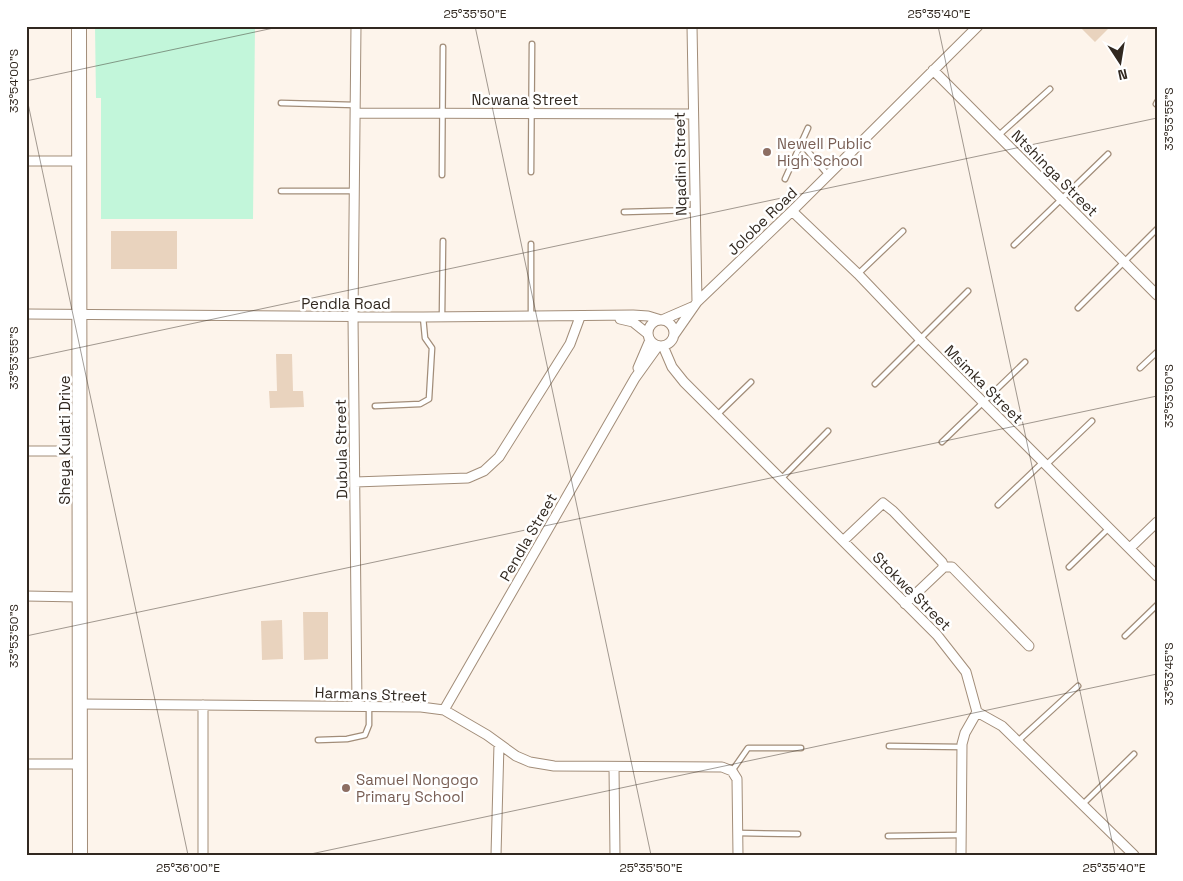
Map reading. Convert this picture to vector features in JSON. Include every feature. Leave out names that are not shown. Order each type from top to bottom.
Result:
[{"type":"street","name":"Sheya Kulati Drive","points":[[79,26],[81,315],[79,451],[80,855]]},
{"type":"street","name":"Dubula Street","points":[[356,26],[357,109],[353,317],[357,705]]},
{"type":"street","name":"Nqadini Street","points":[[692,26],[695,304]]},
{"type":"street","name":"Jolobe Road","points":[[655,341],[672,340],[695,304],[792,211],[978,26]]},
{"type":"street","name":"Ntshinga Street","points":[[933,70],[1157,295]]},
{"type":"street","name":"Ncwana Street","points":[[357,109],[442,113],[693,114]]},
{"type":"street","points":[[26,161],[80,161]]},
{"type":"street","name":"Msimka Street","points":[[792,211],[858,274],[920,339],[1157,576]]},
{"type":"street","name":"Jolobe Road","points":[[661,320],[695,304]]},
{"type":"street","name":"Pendla Road","points":[[26,314],[353,317],[648,316],[661,320]]},
{"type":"street","points":[[355,482],[455,480],[468,478],[484,471],[499,457],[566,352],[580,317]]},
{"type":"street","name":"Pendla Road","points":[[610,317],[632,322],[655,341]]},
{"type":"street","points":[[655,341],[653,323],[661,320],[671,325],[674,335]]},
{"type":"street","name":"Pendla Street","points":[[444,710],[655,341]]},
{"type":"street","name":"Stokwe Street","points":[[655,341],[680,377],[937,635],[966,672],[977,712]]},
{"type":"street","points":[[26,451],[79,451]]},
{"type":"street","points":[[843,541],[883,503],[942,562],[944,567]]},
{"type":"street","points":[[1130,548],[1157,522]]},
{"type":"street","points":[[905,604],[944,567],[952,567],[1029,646]]},
{"type":"street","points":[[26,596],[79,597]]},
{"type":"street","name":"Harmans Street","points":[[80,704],[357,705],[444,710],[530,762],[554,766],[722,766],[733,772]]},
{"type":"street","points":[[203,705],[203,855]]},
{"type":"street","points":[[961,855],[962,747],[965,733],[977,712],[1002,726],[1134,855]]},
{"type":"street","points":[[496,855],[499,744]]},
{"type":"street","points":[[26,764],[80,764]]},
{"type":"street","points":[[614,767],[615,855]]},
{"type":"street","points":[[733,772],[739,787],[738,855]]},
{"type":"lane","points":[[531,172],[532,44]]},
{"type":"lane","points":[[442,175],[443,46]]},
{"type":"lane","points":[[998,136],[1050,89]]},
{"type":"lane","points":[[281,103],[357,109]]},
{"type":"lane","points":[[786,179],[808,128]]},
{"type":"lane","points":[[801,143],[828,175]]},
{"type":"lane","points":[[1014,245],[1108,154]]},
{"type":"lane","points":[[281,191],[356,192]]},
{"type":"lane","points":[[624,212],[695,210]]},
{"type":"lane","points":[[1078,308],[1157,230]]},
{"type":"lane","points":[[858,274],[903,231]]},
{"type":"lane","points":[[442,317],[443,241]]},
{"type":"lane","points":[[531,244],[531,317]]},
{"type":"lane","points":[[875,384],[968,292]]},
{"type":"lane","points":[[375,406],[420,404],[428,398],[432,348],[425,338],[423,317]]},
{"type":"lane","points":[[1140,368],[1157,352]]},
{"type":"lane","points":[[942,442],[1025,362]]},
{"type":"lane","points":[[718,415],[751,382]]},
{"type":"lane","points":[[998,505],[1092,421]]},
{"type":"lane","points":[[781,478],[828,432]]},
{"type":"lane","points":[[1068,567],[1109,528]]},
{"type":"lane","points":[[1125,636],[1157,605]]},
{"type":"lane","points":[[1018,741],[1078,686]]},
{"type":"lane","points":[[318,740],[347,739],[365,734],[369,725],[369,706]]},
{"type":"lane","points":[[888,746],[962,747]]},
{"type":"lane","points":[[733,772],[748,748],[801,748]]},
{"type":"lane","points":[[1083,804],[1134,754]]},
{"type":"lane","points":[[738,833],[798,834]]},
{"type":"lane","points":[[888,836],[961,835]]},
{"type":"green space","points":[[95,26],[255,26],[253,219],[101,219],[101,98],[96,98]]},
{"type":"building","points":[[1085,26],[1111,26],[1095,42],[1082,29]]},
{"type":"building","points":[[111,231],[177,231],[177,269],[111,269]]},
{"type":"building","points":[[276,354],[292,354],[293,391],[303,391],[304,407],[270,408],[269,391],[277,391]]},
{"type":"building","points":[[303,612],[328,612],[328,659],[304,660]]},
{"type":"building","points":[[282,620],[283,659],[262,660],[261,621]]},
{"type":"place","name":"Newell Public High School","points":[[767,152]]},
{"type":"place","name":"Samuel Nongogo Primary School","points":[[346,788]]}]
